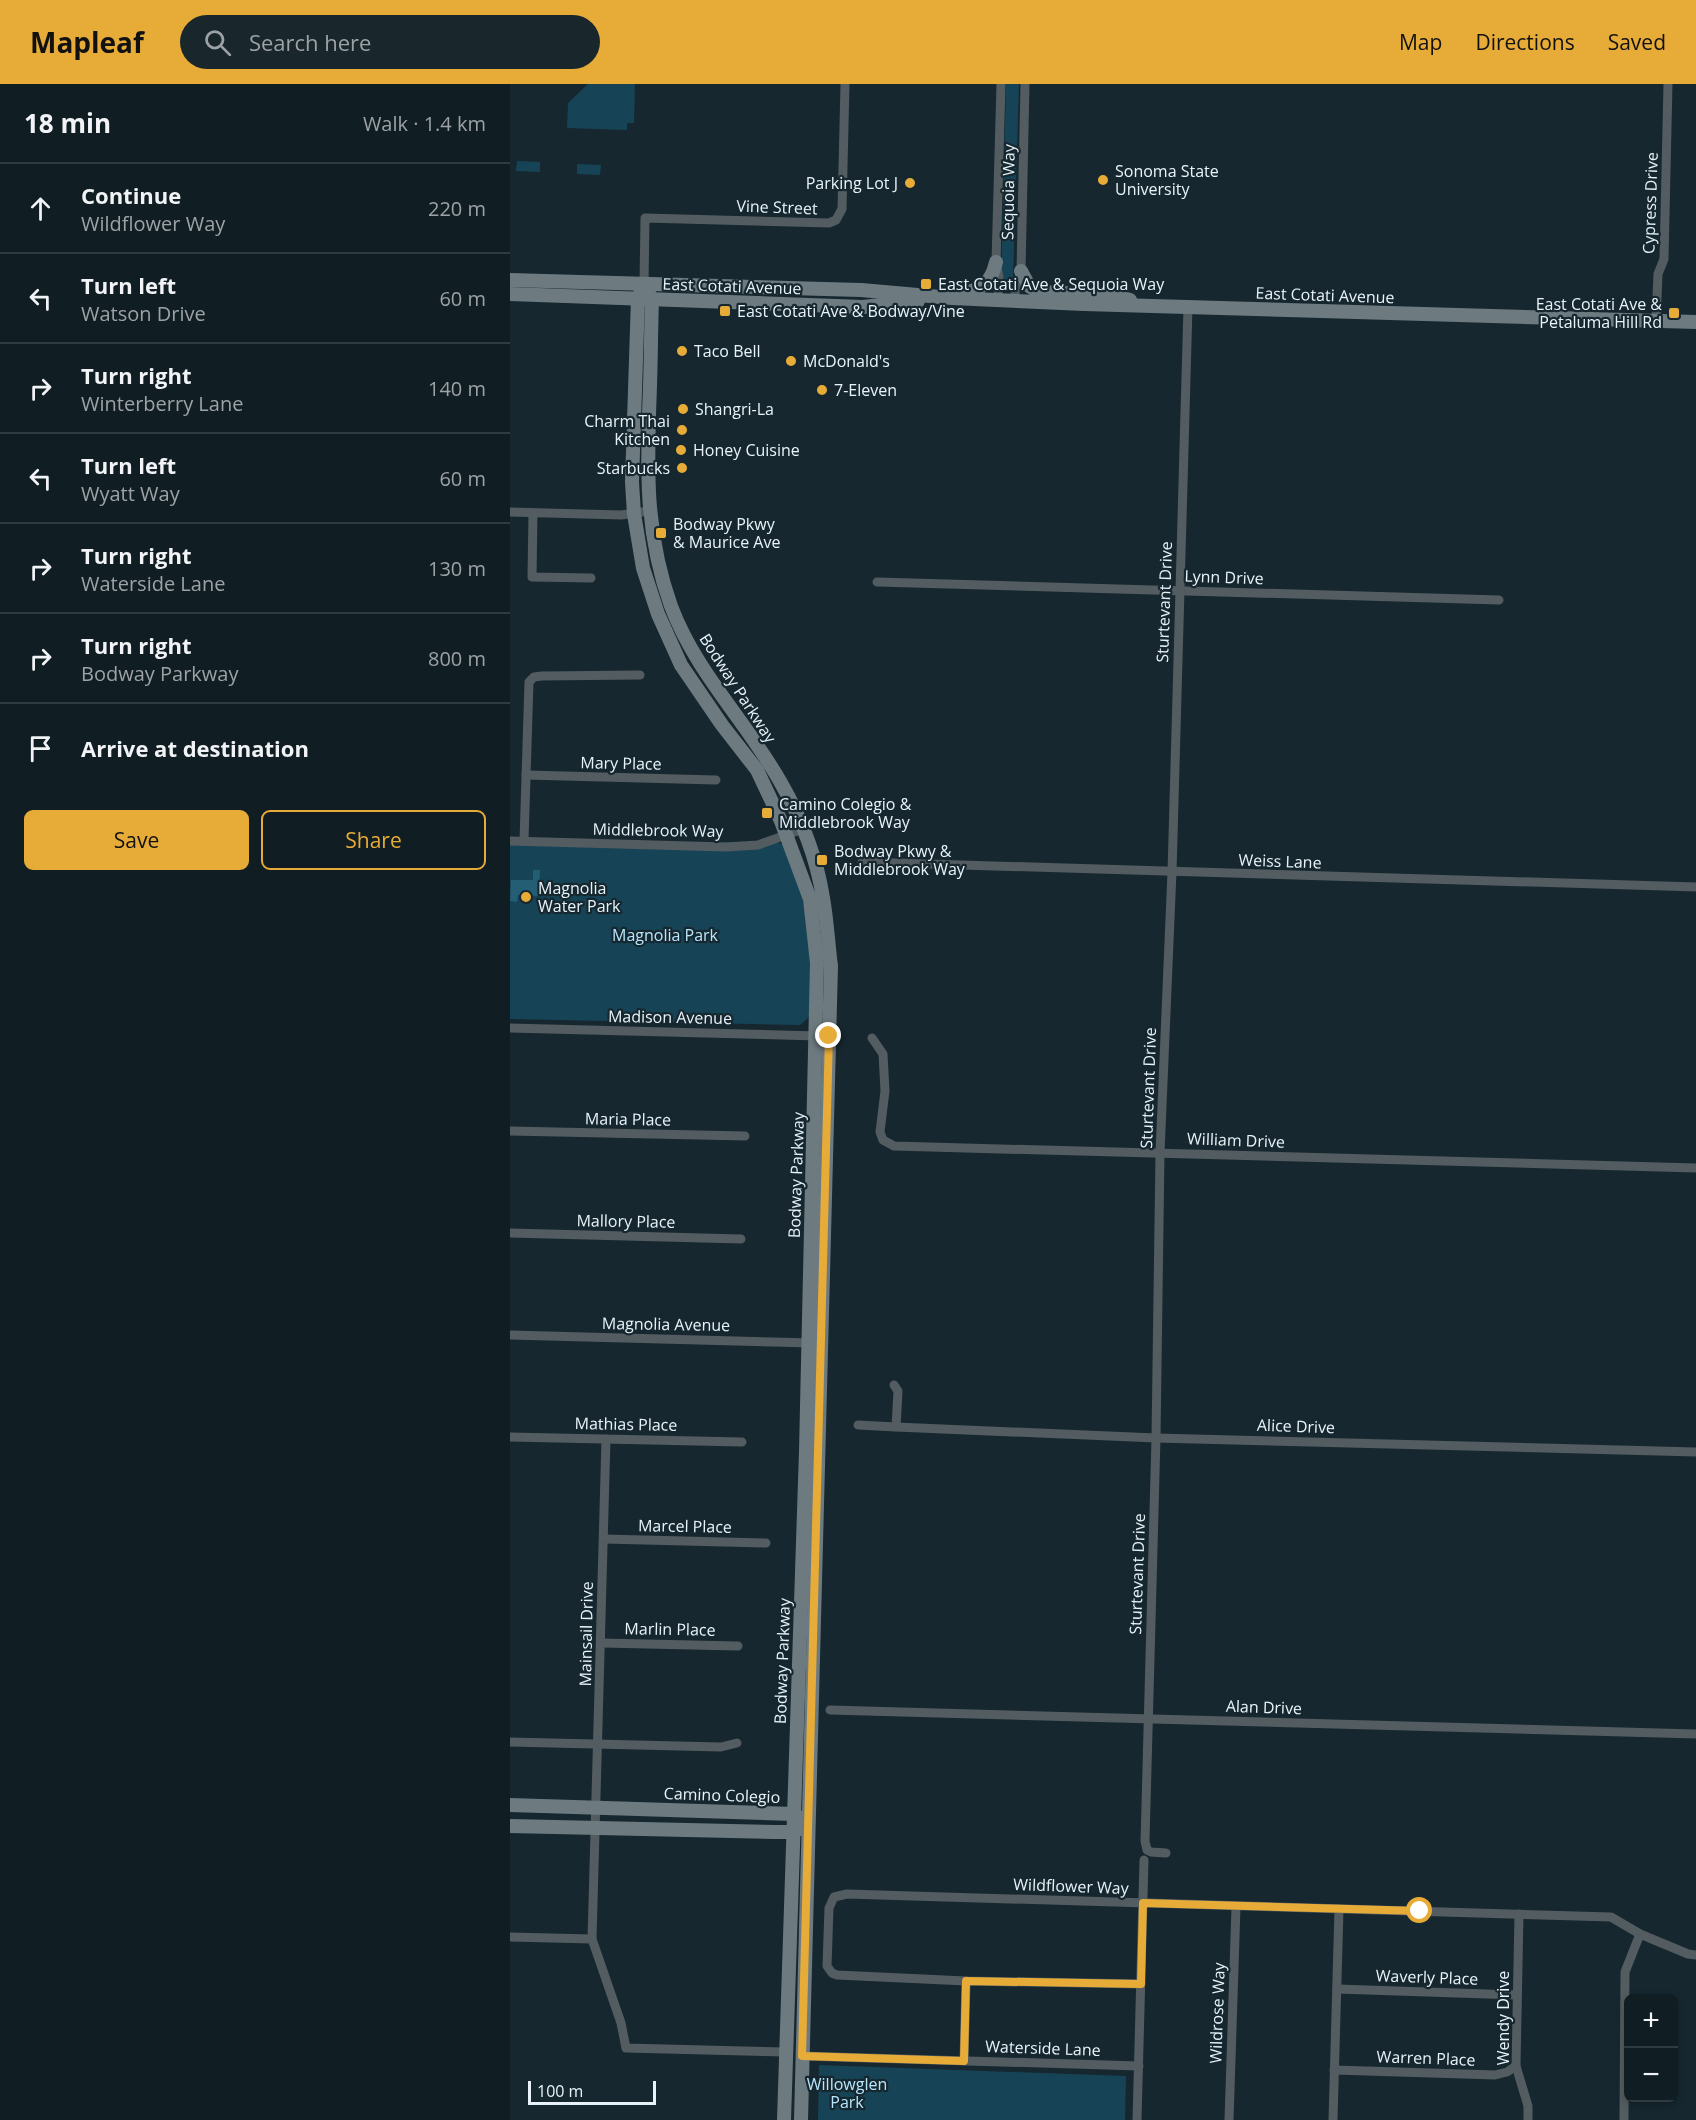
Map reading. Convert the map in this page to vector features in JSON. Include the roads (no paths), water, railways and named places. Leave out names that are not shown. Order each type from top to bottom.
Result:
[{"type":"street","name":"Vine Street","points":[[644,285],[645,218],[829,223],[836,220],[842,209],[845,84]]},
{"type":"street","name":"Sequoia Way","points":[[998,300],[999,277],[996,262],[1001,84]]},
{"type":"street","name":"Sequoia Way","points":[[1015,301],[1021,271],[1025,84]]},
{"type":"street","name":"Cypress Drive","points":[[1656,321],[1658,274],[1664,259],[1668,84]]},
{"type":"street","points":[[952,298],[976,290],[988,282],[993,275],[996,262]]},
{"type":"street","points":[[1021,271],[1029,286],[1039,292],[1112,295],[1149,306]]},
{"type":"street","name":"East Cotati Avenue","points":[[510,280],[861,290],[952,298],[1149,306],[1696,322]]},
{"type":"street","points":[[644,285],[645,299]]},
{"type":"street","name":"East Cotati Avenue","points":[[510,294],[863,307],[952,298]]},
{"type":"street","name":"Bodway Parkway","points":[[645,299],[649,511],[660,570],[672,607],[687,641],[710,682],[781,783],[803,829],[823,897],[831,966],[823,1036],[814,1343],[809,1824],[801,2120]]},
{"type":"street","name":"Bodway Parkway","points":[[645,299],[632,482],[634,514],[643,567],[658,614],[681,665],[757,771],[788,836],[810,899],[823,1036]]},
{"type":"street","name":"Sturtevant Drive","points":[[1166,1853],[1151,1852],[1146,1846],[1147,1718],[1156,1438],[1160,1153],[1172,872],[1188,307]]},
{"type":"street","points":[[510,512],[634,514],[649,511]]},
{"type":"street","points":[[533,513],[532,577],[591,578]]},
{"type":"street","name":"Lynn Drive","points":[[877,582],[1499,600]]},
{"type":"street","points":[[524,841],[529,682],[534,677],[542,676],[640,675]]},
{"type":"street","name":"Mary Place","points":[[526,775],[716,780]]},
{"type":"street","name":"Middlebrook Way","points":[[510,841],[758,845],[803,829]]},
{"type":"street","name":"Weiss Lane","points":[[862,862],[1696,887]]},
{"type":"street","name":"Madison Avenue","points":[[510,1028],[823,1036]]},
{"type":"street","name":"William Drive","points":[[872,1038],[883,1054],[885,1091],[880,1132],[883,1140],[894,1146],[1696,1168]]},
{"type":"street","name":"Maria Place","points":[[510,1131],[744,1136]]},
{"type":"street","name":"Mallory Place","points":[[510,1233],[741,1239]]},
{"type":"street","name":"Magnolia Avenue","points":[[510,1335],[814,1343]]},
{"type":"street","name":"Bodway Parkway","points":[[784,2120],[806,1451],[814,1343]]},
{"type":"street","points":[[894,1385],[898,1391],[896,1427]]},
{"type":"street","name":"Alice Drive","points":[[858,1425],[1156,1438],[1696,1452]]},
{"type":"street","name":"Mathias Place","points":[[510,1437],[742,1442]]},
{"type":"street","name":"Mainsail Drive","points":[[592,1939],[597,1829],[606,1439]]},
{"type":"street","name":"Marcel Place","points":[[604,1539],[766,1543]]},
{"type":"street","name":"Marlin Place","points":[[601,1643],[738,1646]]},
{"type":"street","name":"Alan Drive","points":[[830,1710],[1696,1734]]},
{"type":"street","points":[[510,1742],[721,1748],[737,1743]]},
{"type":"street","name":"Camino Colegio","points":[[510,1805],[794,1814],[809,1824]]},
{"type":"street","points":[[510,1826],[792,1832],[809,1824]]},
{"type":"street","points":[[1137,2120],[1144,1860]]},
{"type":"street","name":"Wildflower Way","points":[[966,1981],[846,1977],[831,1973],[827,1966],[829,1908],[834,1897],[847,1894],[1611,1917],[1640,1934],[1688,1954],[1696,1955]]},
{"type":"street","name":"Wildrose Way","points":[[1229,2120],[1236,1907]]},
{"type":"street","points":[[1333,2120],[1339,1908]]},
{"type":"street","name":"Wendy Drive","points":[[1519,1914],[1516,2067],[1528,2106],[1528,2120]]},
{"type":"street","points":[[1624,2120],[1625,1972],[1640,1934]]},
{"type":"street","points":[[510,1937],[592,1939],[621,2024],[626,2048],[786,2052]]},
{"type":"street","points":[[964,2061],[966,1981],[1141,1984]]},
{"type":"street","name":"Waverly Place","points":[[1337,1989],[1517,1995]]},
{"type":"street","name":"Waterside Lane","points":[[802,2056],[1139,2066]]},
{"type":"street","name":"Warren Place","points":[[1334,2070],[1495,2074],[1507,2072],[1516,2067]]},
{"type":"place","name":"Sonoma State University","points":[[1103,180]]},
{"type":"place","name":"Parking Lot J","points":[[910,183]]},
{"type":"place","name":"East Cotati Ave & Sequoia Way","points":[[926,284]]},
{"type":"place","name":"East Cotati Ave & Bodway/Vine","points":[[725,311]]},
{"type":"place","name":"East Cotati Ave & Petaluma Hill Rd","points":[[1674,313]]},
{"type":"place","name":"Taco Bell","points":[[682,351]]},
{"type":"place","name":"McDonald's","points":[[791,361]]},
{"type":"place","name":"7-Eleven","points":[[822,390]]},
{"type":"place","name":"Shangri-La","points":[[683,409]]},
{"type":"place","name":"Charm Thai Kitchen","points":[[682,430]]},
{"type":"place","name":"Honey Cuisine","points":[[681,450]]},
{"type":"place","name":"Starbucks","points":[[682,468]]},
{"type":"place","name":"Bodway Pkwy & Maurice Ave","points":[[661,533]]},
{"type":"place","name":"Camino Colegio & Middlebrook Way","points":[[767,813]]},
{"type":"place","name":"Bodway Pkwy & Middlebrook Way","points":[[822,860]]},
{"type":"place","name":"Magnolia Water Park","points":[[526,897]]},
{"type":"park label","name":"Magnolia Park","points":[[665,935]]},
{"type":"park label","name":"Willowglen Park","points":[[847,2093]]}]
